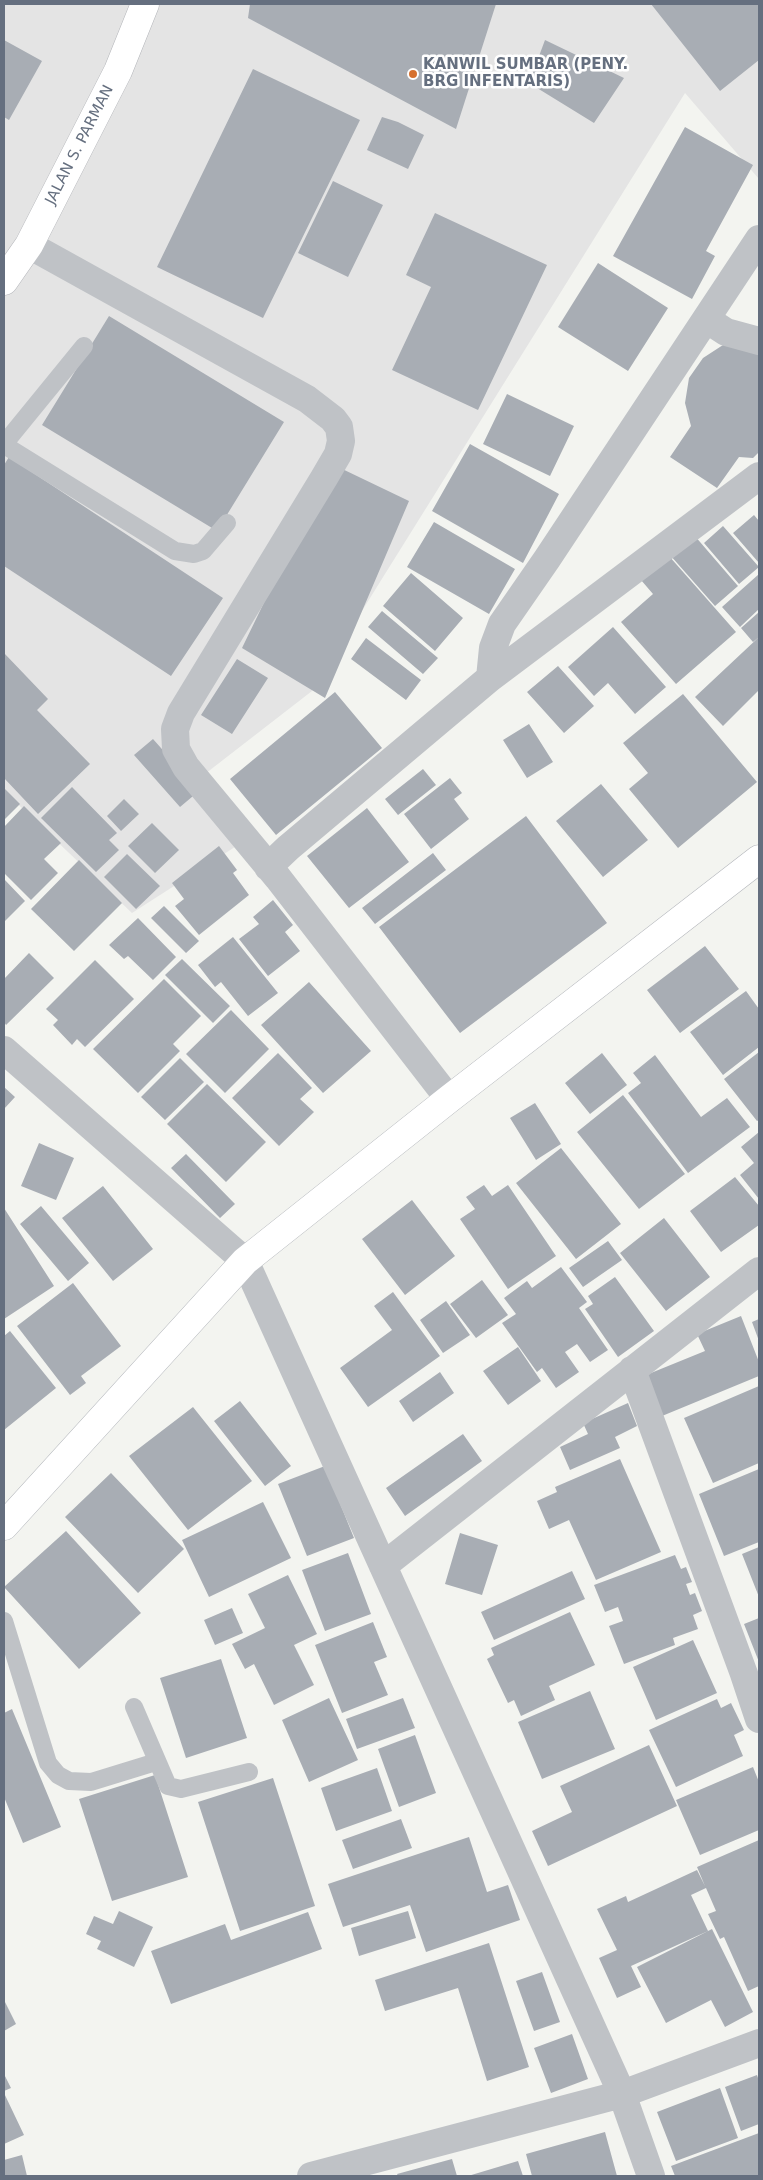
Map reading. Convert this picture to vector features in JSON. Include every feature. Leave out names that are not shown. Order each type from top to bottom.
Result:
[{"type":"main road","name":"JALAN S. PARMAN","points":[[4,281],[30,245],[118,71],[145,4]]},
{"type":"main road","points":[[4,1526],[245,1261],[449,1099],[759,859]]},
{"type":"street","points":[[490,678],[493,648],[502,624],[759,239]]},
{"type":"street","points":[[30,245],[307,399],[333,419],[340,430],[341,441],[338,454],[181,713],[175,729],[176,749],[186,767],[268,867],[449,1099]]},
{"type":"street","points":[[706,319],[726,332],[759,341]]},
{"type":"street","points":[[268,867],[288,848],[490,678],[759,476]]},
{"type":"street","points":[[4,1050],[245,1261],[622,2094],[651,2176]]},
{"type":"street","points":[[383,1566],[759,1271]]},
{"type":"street","points":[[632,1370],[752,1671],[759,1719]]},
{"type":"street","points":[[311,2176],[622,2094],[759,2043]]},
{"type":"lane","points":[[84,346],[4,444],[175,551],[194,554],[203,551],[227,523]]},
{"type":"lane","points":[[4,1621],[48,1763],[58,1775],[69,1781],[91,1782],[156,1762]]},
{"type":"lane","points":[[134,1707],[166,1783],[175,1789],[249,1772]]},
{"type":"shaded area","points":[[4,4],[759,4],[759,179],[685,93],[312,691],[192,784],[252,836],[132,913],[4,791]]},
{"type":"building","name":"KANWIL SUMBAR (PENY. BRG INFENTARIS)","points":[[250,4],[496,4],[456,129],[248,18]]},
{"type":"building","points":[[651,4],[759,4],[759,60],[720,91]]},
{"type":"building","points":[[4,40],[42,61],[9,120],[4,117]]},
{"type":"building","points":[[545,40],[624,78],[594,123],[529,83]]},
{"type":"building","points":[[253,69],[360,120],[263,318],[157,267]]},
{"type":"building","points":[[382,117],[398,122],[424,135],[408,169],[367,150]]},
{"type":"building","points":[[685,127],[753,165],[706,251],[715,256],[692,299],[613,256]]},
{"type":"building","points":[[333,181],[383,205],[348,277],[298,253]]},
{"type":"building","points":[[435,213],[547,265],[478,410],[392,370],[431,287],[406,275]]},
{"type":"building","points":[[598,263],[668,308],[628,371],[558,327]]},
{"type":"building","points":[[109,316],[284,422],[217,531],[42,425]]},
{"type":"building","points":[[723,345],[759,345],[759,452],[753,458],[739,457],[717,488],[670,457],[691,426],[685,403],[689,378],[703,358]]},
{"type":"building","points":[[507,394],[574,426],[550,476],[483,444]]},
{"type":"building","points":[[470,444],[559,494],[523,563],[432,511]]},
{"type":"building","points":[[9,457],[223,598],[171,676],[4,566],[4,465]]},
{"type":"building","points":[[336,466],[409,501],[325,698],[242,648],[289,551]]},
{"type":"building","points":[[754,515],[759,521],[759,563],[733,533]]},
{"type":"building","points":[[434,522],[515,569],[489,614],[407,567]]},
{"type":"building","points":[[723,526],[759,567],[739,584],[704,543]]},
{"type":"building","points":[[694,535],[738,586],[715,606],[670,555]]},
{"type":"building","points":[[669,556],[736,632],[676,684],[621,622],[653,594],[641,580]]},
{"type":"building","points":[[411,573],[463,618],[435,651],[383,606]]},
{"type":"building","points":[[759,574],[759,609],[740,627],[722,607]]},
{"type":"building","points":[[382,611],[438,658],[423,674],[368,627]]},
{"type":"building","points":[[759,612],[759,637],[753,642],[741,628]]},
{"type":"building","points":[[613,627],[666,687],[635,714],[608,683],[594,696],[568,667]]},
{"type":"building","points":[[759,637],[759,690],[723,726],[695,697]]},
{"type":"building","points":[[366,638],[421,680],[406,700],[351,659]]},
{"type":"building","points":[[4,653],[48,699],[37,710],[90,764],[38,814],[4,778]]},
{"type":"building","points":[[237,659],[268,678],[232,734],[201,715]]},
{"type":"building","points":[[558,666],[594,706],[564,733],[527,692]]},
{"type":"building","points":[[335,692],[382,748],[276,835],[230,779]]},
{"type":"building","points":[[683,694],[757,782],[678,848],[629,789],[648,773],[623,743]]},
{"type":"building","points":[[529,724],[553,762],[527,778],[503,740]]},
{"type":"building","points":[[153,739],[199,791],[180,807],[134,755]]},
{"type":"building","points":[[423,769],[436,785],[398,815],[385,799]]},
{"type":"building","points":[[450,778],[462,793],[454,799],[469,819],[431,849],[404,814]]},
{"type":"building","points":[[601,784],[648,840],[603,877],[556,821]]},
{"type":"building","points":[[72,787],[117,833],[109,840],[119,850],[96,872],[41,818]]},
{"type":"building","points":[[4,788],[20,804],[4,820]]},
{"type":"building","points":[[124,799],[139,814],[121,831],[107,816]]},
{"type":"building","points":[[24,806],[61,843],[44,859],[58,873],[31,900],[4,873],[4,827]]},
{"type":"building","points":[[367,808],[409,862],[349,908],[307,856]]},
{"type":"building","points":[[526,816],[607,923],[460,1033],[379,927]]},
{"type":"building","points":[[152,823],[179,850],[155,873],[128,846]]},
{"type":"building","points":[[219,846],[237,870],[233,873],[249,895],[199,935],[175,906],[184,899],[172,883]]},
{"type":"building","points":[[433,853],[446,870],[375,924],[362,908]]},
{"type":"building","points":[[127,854],[160,886],[136,909],[104,877]]},
{"type":"building","points":[[79,860],[122,903],[74,951],[31,909]]},
{"type":"building","points":[[4,879],[25,901],[4,922]]},
{"type":"building","points":[[273,900],[293,925],[285,932],[300,951],[268,976],[239,939],[259,924],[253,917]]},
{"type":"building","points":[[164,906],[199,941],[186,953],[151,918]]},
{"type":"building","points":[[138,918],[176,957],[153,980],[128,956],[124,959],[109,945]]},
{"type":"building","points":[[233,937],[278,993],[248,1016],[221,982],[215,987],[198,965]]},
{"type":"building","points":[[705,946],[739,989],[680,1033],[647,990]]},
{"type":"building","points":[[29,953],[54,978],[6,1025],[4,1022],[4,979]]},
{"type":"building","points":[[182,959],[230,1006],[213,1023],[165,975]]},
{"type":"building","points":[[95,960],[134,999],[85,1047],[77,1039],[72,1045],[53,1025],[58,1020],[46,1009]]},
{"type":"building","points":[[164,979],[201,1016],[173,1044],[180,1051],[138,1093],[93,1049]]},
{"type":"building","points":[[309,982],[371,1051],[323,1093],[261,1025]]},
{"type":"building","points":[[746,991],[759,1009],[759,1047],[723,1075],[690,1032]]},
{"type":"building","points":[[231,1010],[269,1049],[225,1093],[186,1054]]},
{"type":"building","points":[[759,1052],[759,1120],[757,1121],[724,1079]]},
{"type":"building","points":[[278,1053],[312,1088],[300,1099],[314,1112],[279,1146],[232,1098]]},
{"type":"building","points":[[602,1053],[627,1085],[590,1114],[565,1083]]},
{"type":"building","points":[[655,1055],[701,1117],[727,1098],[750,1127],[688,1173],[628,1093],[641,1083],[633,1073]]},
{"type":"building","points":[[180,1058],[204,1082],[165,1120],[141,1097]]},
{"type":"building","points":[[207,1084],[266,1142],[226,1182],[167,1124]]},
{"type":"building","points":[[4,1087],[15,1097],[4,1109]]},
{"type":"building","points":[[623,1095],[685,1174],[639,1209],[577,1132]]},
{"type":"building","points":[[535,1103],[561,1144],[536,1160],[510,1118]]},
{"type":"building","points":[[759,1132],[759,1199],[740,1175],[754,1163],[741,1147]]},
{"type":"building","points":[[39,1143],[74,1158],[56,1200],[21,1186]]},
{"type":"building","points":[[561,1148],[621,1224],[576,1259],[516,1183]]},
{"type":"building","points":[[186,1154],[235,1204],[220,1218],[171,1168]]},
{"type":"building","points":[[735,1177],[759,1206],[759,1225],[721,1252],[690,1211]]},
{"type":"building","points":[[484,1185],[492,1196],[508,1185],[556,1256],[508,1289],[460,1219],[475,1209],[466,1197]]},
{"type":"building","points":[[103,1186],[153,1249],[113,1281],[62,1218]]},
{"type":"building","points":[[412,1200],[455,1256],[405,1295],[362,1239]]},
{"type":"building","points":[[41,1206],[89,1263],[68,1281],[20,1224]]},
{"type":"building","points":[[4,1208],[54,1286],[4,1319]]},
{"type":"building","points":[[664,1218],[710,1277],[666,1311],[620,1253]]},
{"type":"building","points":[[608,1241],[622,1260],[583,1287],[569,1268]]},
{"type":"building","points":[[561,1267],[587,1302],[579,1308],[608,1350],[590,1362],[577,1344],[565,1352],[579,1372],[556,1388],[542,1368],[537,1372],[502,1323],[516,1314],[504,1298],[527,1281],[532,1288]]},
{"type":"building","points":[[615,1277],[654,1331],[618,1357],[585,1309],[593,1304],[588,1296]]},
{"type":"building","points":[[482,1280],[508,1315],[476,1338],[450,1304]]},
{"type":"building","points":[[73,1283],[121,1346],[81,1376],[86,1383],[70,1395],[17,1326]]},
{"type":"building","points":[[393,1292],[440,1356],[368,1407],[340,1368],[392,1330],[374,1306]]},
{"type":"building","points":[[446,1301],[470,1335],[443,1353],[420,1320]]},
{"type":"building","points":[[741,1316],[759,1362],[759,1376],[662,1416],[646,1375],[705,1351],[697,1334]]},
{"type":"building","points":[[759,1319],[759,1341],[752,1322]]},
{"type":"building","points":[[10,1331],[56,1388],[4,1430],[4,1336]]},
{"type":"building","points":[[518,1347],[541,1381],[508,1405],[483,1371]]},
{"type":"building","points":[[440,1372],[454,1393],[413,1422],[399,1401]]},
{"type":"building","points":[[759,1386],[759,1463],[713,1483],[684,1418]]},
{"type":"building","points":[[240,1401],[291,1466],[265,1486],[214,1421]]},
{"type":"building","points":[[628,1403],[637,1426],[615,1437],[620,1448],[570,1470],[560,1447],[588,1434],[583,1423]]},
{"type":"building","points":[[193,1407],[252,1481],[188,1530],[129,1456]]},
{"type":"building","points":[[463,1434],[482,1461],[405,1516],[386,1488]]},
{"type":"building","points":[[620,1459],[661,1552],[596,1580],[569,1520],[549,1529],[537,1501],[557,1492],[555,1487]]},
{"type":"building","points":[[325,1466],[354,1538],[307,1556],[278,1484]]},
{"type":"building","points":[[759,1469],[759,1542],[724,1556],[699,1494]]},
{"type":"building","points":[[111,1473],[184,1549],[138,1593],[65,1517]]},
{"type":"building","points":[[263,1502],[291,1558],[209,1597],[182,1540]]},
{"type":"building","points":[[66,1531],[141,1613],[79,1669],[4,1587]]},
{"type":"building","points":[[460,1533],[498,1545],[482,1595],[445,1584]]},
{"type":"building","points":[[759,1547],[759,1597],[742,1554]]},
{"type":"building","points":[[348,1553],[371,1614],[325,1631],[302,1570]]},
{"type":"building","points":[[675,1555],[681,1569],[686,1567],[692,1582],[686,1584],[690,1595],[695,1593],[702,1611],[693,1615],[698,1629],[673,1638],[675,1645],[624,1664],[609,1626],[623,1621],[618,1607],[605,1612],[594,1585]]},
{"type":"building","points":[[572,1571],[585,1599],[494,1640],[481,1612]]},
{"type":"building","points":[[288,1575],[317,1634],[294,1645],[314,1685],[274,1705],[254,1664],[245,1669],[232,1644],[265,1628],[248,1594]]},
{"type":"building","points":[[232,1608],[243,1633],[215,1645],[204,1620]]},
{"type":"building","points":[[570,1612],[595,1665],[549,1686],[555,1700],[521,1716],[514,1700],[508,1703],[487,1659],[494,1655],[491,1648]]},
{"type":"building","points":[[759,1618],[759,1662],[744,1624]]},
{"type":"building","points":[[373,1622],[387,1657],[374,1662],[388,1695],[342,1713],[315,1645]]},
{"type":"building","points":[[693,1640],[717,1693],[656,1720],[633,1667]]},
{"type":"building","points":[[221,1659],[247,1738],[186,1758],[160,1678]]},
{"type":"building","points":[[590,1691],[615,1749],[542,1779],[518,1722]]},
{"type":"building","points":[[329,1698],[358,1760],[309,1782],[282,1720]]},
{"type":"building","points":[[403,1698],[415,1728],[357,1749],[346,1719]]},
{"type":"building","points":[[717,1699],[721,1708],[731,1703],[744,1730],[734,1735],[743,1756],[676,1787],[649,1730]]},
{"type":"building","points":[[12,1709],[61,1827],[23,1843],[4,1797],[4,1713]]},
{"type":"building","points":[[415,1735],[436,1793],[399,1807],[378,1749]]},
{"type":"building","points":[[649,1745],[677,1806],[548,1866],[532,1831],[572,1812],[560,1786]]},
{"type":"building","points":[[753,1767],[759,1782],[759,1830],[700,1855],[676,1800]]},
{"type":"building","points":[[377,1768],[392,1811],[336,1831],[321,1788]]},
{"type":"building","points":[[155,1775],[188,1877],[112,1901],[79,1799]]},
{"type":"building","points":[[273,1778],[315,1906],[240,1931],[198,1802]]},
{"type":"building","points":[[401,1819],[412,1848],[353,1869],[342,1840]]},
{"type":"building","points":[[469,1837],[487,1892],[508,1885],[520,1920],[426,1952],[410,1905],[343,1927],[328,1884]]},
{"type":"building","points":[[759,1840],[759,1986],[748,1991],[724,1937],[720,1939],[708,1914],[716,1911],[706,1888],[691,1895],[708,1931],[631,1966],[641,1987],[617,1998],[599,1958],[617,1950],[597,1909],[626,1896],[628,1902],[697,1870],[705,1886],[697,1867]]},
{"type":"building","points":[[119,1911],[153,1927],[134,1967],[97,1949],[101,1941],[86,1934],[94,1916],[113,1924]]},
{"type":"building","points":[[408,1911],[416,1938],[359,1956],[351,1928]]},
{"type":"building","points":[[308,1912],[322,1949],[171,2004],[151,1951],[225,1924],[231,1940]]},
{"type":"building","points":[[712,1929],[753,2012],[725,2027],[711,2000],[666,2023],[637,1967]]},
{"type":"building","points":[[489,1943],[529,2067],[487,2081],[458,1988],[385,2011],[375,1980]]},
{"type":"building","points":[[542,1972],[560,2022],[534,2031],[516,1981]]},
{"type":"building","points":[[4,2000],[16,2024],[4,2031]]},
{"type":"building","points":[[572,2034],[588,2079],[551,2093],[534,2048]]},
{"type":"building","points":[[4,2074],[11,2088],[4,2091]]},
{"type":"building","points":[[757,2075],[759,2081],[759,2124],[741,2131],[725,2087]]},
{"type":"building","points":[[720,2088],[738,2138],[676,2161],[657,2112]]},
{"type":"building","points":[[4,2093],[24,2135],[4,2144]]},
{"type":"building","points":[[605,2132],[617,2176],[532,2176],[526,2154]]},
{"type":"building","points":[[759,2133],[759,2176],[675,2176],[671,2166]]},
{"type":"building","points":[[22,2155],[27,2176],[4,2176],[4,2160]]},
{"type":"building","points":[[452,2159],[457,2176],[398,2176],[397,2174]]},
{"type":"building","points":[[518,2161],[523,2176],[468,2176]]},
{"type":"place","name":"KANWIL SUMBAR (PENY. BRG INFENTARIS)","points":[[413,74]]}]
